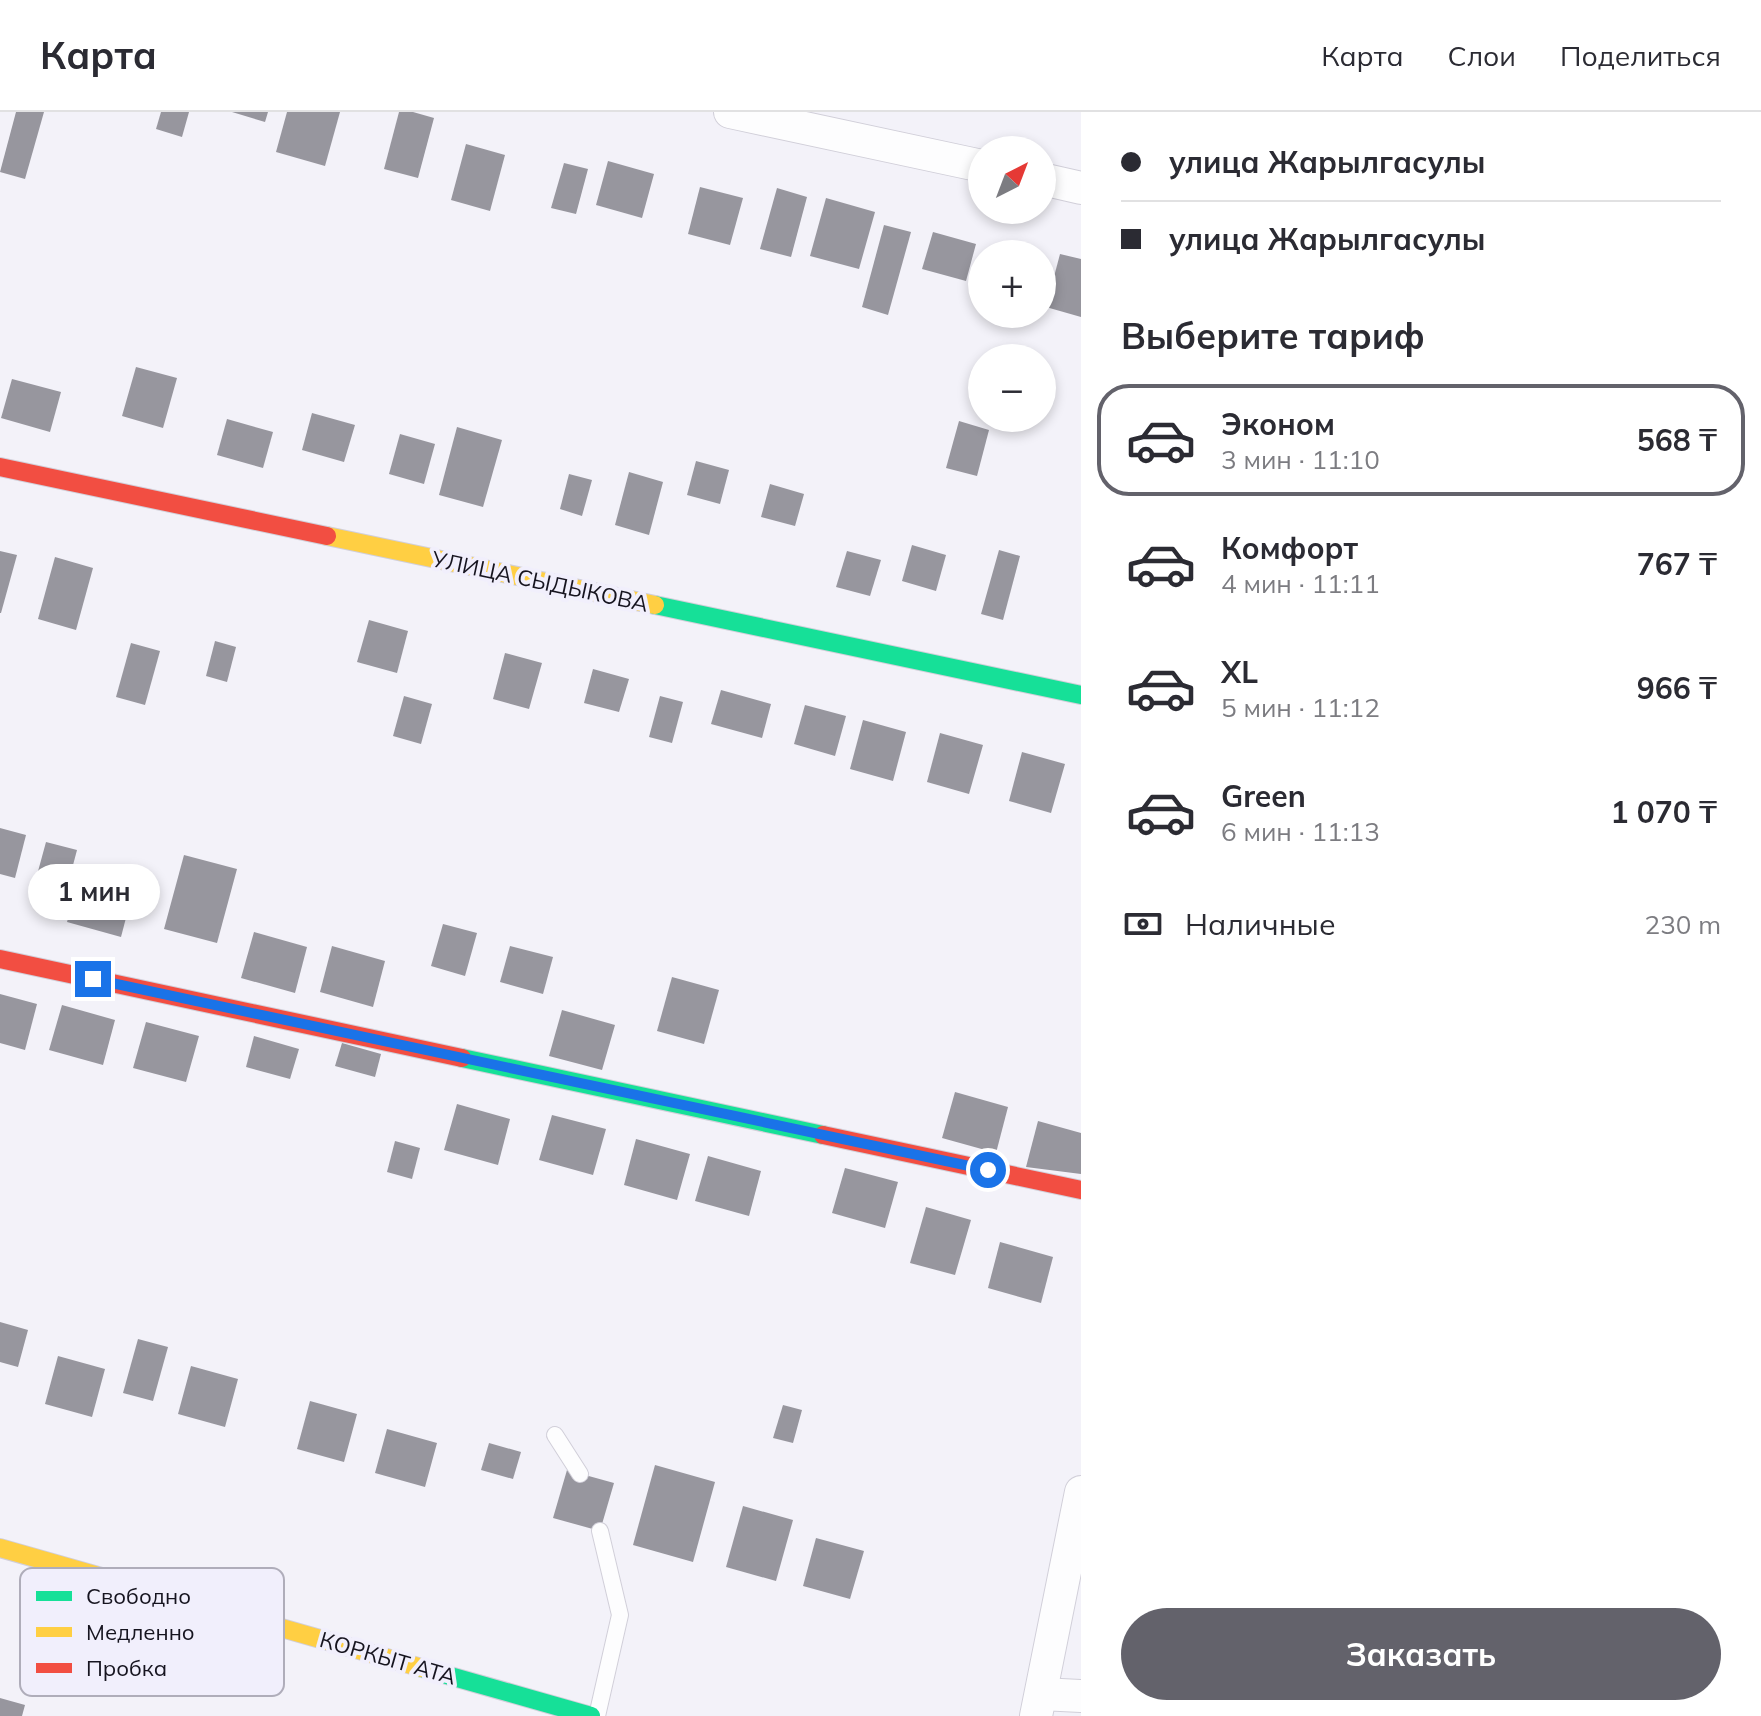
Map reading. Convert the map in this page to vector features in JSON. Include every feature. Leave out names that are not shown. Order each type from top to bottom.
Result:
[{"type":"street","points":[[730,112],[968,163]]},
{"type":"street","points":[[1056,182],[1081,188]]},
{"type":"street","name":"УЛИЦА СЫДЫКОВА","points":[[0,467],[1081,695]]},
{"type":"street","points":[[0,959],[1081,1190]]},
{"type":"street","points":[[1081,1492],[1039,1705],[1081,1696]]},
{"type":"street","name":"КОРКЫТ АТА","points":[[0,1548],[70,1568]]},
{"type":"street","name":"КОРКЫТ АТА","points":[[284,1629],[591,1716]]},
{"type":"lane","points":[[555,1435],[580,1474]]},
{"type":"lane","points":[[597,1716],[620,1615],[600,1531]]},
{"type":"building","points":[[16,112],[44,112],[25,179],[0,172]]},
{"type":"building","points":[[161,112],[189,112],[182,137],[156,129]]},
{"type":"building","points":[[232,112],[268,112],[265,122]]},
{"type":"building","points":[[287,112],[340,112],[325,166],[276,152]]},
{"type":"building","points":[[399,112],[434,118],[418,178],[384,169]]},
{"type":"building","points":[[466,144],[505,155],[490,211],[451,200]]},
{"type":"building","points":[[608,161],[654,174],[642,218],[596,205]]},
{"type":"building","points":[[564,163],[588,169],[576,214],[551,208]]},
{"type":"building","points":[[700,187],[743,198],[730,245],[688,234]]},
{"type":"building","points":[[777,188],[807,197],[791,257],[760,249]]},
{"type":"building","points":[[826,198],[875,212],[859,269],[810,256]]},
{"type":"building","points":[[884,225],[911,232],[888,315],[862,307]]},
{"type":"building","points":[[933,232],[968,242],[966,281],[922,269]]},
{"type":"building","points":[[1060,254],[1081,259],[1081,317],[1056,310],[1056,269]]},
{"type":"building","points":[[136,367],[177,378],[163,428],[122,416]]},
{"type":"building","points":[[12,379],[61,392],[50,432],[1,418]]},
{"type":"building","points":[[312,413],[355,425],[344,462],[302,450]]},
{"type":"building","points":[[227,419],[273,432],[263,468],[217,455]]},
{"type":"building","points":[[959,421],[968,424],[968,432],[988,432],[977,476],[946,468]]},
{"type":"building","points":[[457,427],[502,440],[483,507],[439,495]]},
{"type":"building","points":[[400,434],[435,444],[424,484],[389,474]]},
{"type":"building","points":[[696,461],[729,470],[720,504],[687,495]]},
{"type":"building","points":[[629,472],[663,482],[649,535],[615,525]]},
{"type":"building","points":[[569,474],[592,480],[582,516],[560,509]]},
{"type":"building","points":[[770,484],[804,494],[795,526],[761,517]]},
{"type":"building","points":[[912,545],[946,555],[936,591],[902,581]]},
{"type":"building","points":[[999,550],[1020,556],[1003,620],[981,614]]},
{"type":"building","points":[[0,551],[17,555],[1,613],[0,613]]},
{"type":"building","points":[[847,551],[881,560],[870,596],[836,587]]},
{"type":"building","points":[[55,557],[93,568],[76,630],[38,619]]},
{"type":"building","points":[[369,620],[408,631],[397,673],[357,662]]},
{"type":"building","points":[[215,641],[236,647],[227,682],[206,676]]},
{"type":"building","points":[[131,643],[160,651],[145,705],[116,697]]},
{"type":"building","points":[[505,653],[542,663],[529,709],[493,699]]},
{"type":"building","points":[[593,669],[629,679],[619,712],[584,703]]},
{"type":"building","points":[[721,690],[771,704],[762,738],[711,724]]},
{"type":"building","points":[[404,696],[432,704],[421,744],[393,736]]},
{"type":"building","points":[[660,696],[683,702],[672,743],[649,737]]},
{"type":"building","points":[[805,705],[846,716],[835,756],[794,744]]},
{"type":"building","points":[[863,720],[906,732],[893,781],[850,769]]},
{"type":"building","points":[[940,733],[983,745],[969,794],[927,782]]},
{"type":"building","points":[[1022,752],[1065,764],[1051,813],[1009,801]]},
{"type":"building","points":[[0,828],[26,835],[15,878],[0,874]]},
{"type":"building","points":[[46,842],[77,850],[68,884],[37,875]]},
{"type":"building","points":[[184,855],[237,869],[217,943],[164,929]]},
{"type":"building","points":[[80,876],[133,891],[121,937],[67,922]]},
{"type":"building","points":[[443,924],[477,933],[465,976],[431,966]]},
{"type":"building","points":[[254,932],[307,947],[295,993],[241,978]]},
{"type":"building","points":[[332,946],[385,961],[373,1007],[320,992]]},
{"type":"building","points":[[510,946],[553,957],[543,994],[500,982]]},
{"type":"building","points":[[672,977],[719,990],[704,1044],[657,1031]]},
{"type":"building","points":[[0,994],[37,1004],[25,1050],[0,1043]]},
{"type":"building","points":[[62,1005],[115,1020],[103,1065],[49,1050]]},
{"type":"building","points":[[562,1010],[615,1025],[602,1070],[549,1056]]},
{"type":"building","points":[[146,1022],[199,1036],[186,1082],[133,1068]]},
{"type":"building","points":[[254,1036],[299,1049],[290,1079],[246,1067]]},
{"type":"building","points":[[342,1043],[381,1054],[375,1077],[335,1066]]},
{"type":"building","points":[[955,1092],[1008,1107],[996,1153],[942,1138]]},
{"type":"building","points":[[457,1104],[510,1119],[498,1165],[444,1150]]},
{"type":"building","points":[[552,1115],[606,1129],[593,1175],[539,1160]]},
{"type":"building","points":[[1038,1121],[1081,1133],[1081,1174],[1026,1167]]},
{"type":"building","points":[[636,1139],[690,1154],[677,1200],[624,1185]]},
{"type":"building","points":[[395,1141],[420,1148],[412,1179],[387,1172]]},
{"type":"building","points":[[708,1156],[761,1171],[749,1216],[695,1201]]},
{"type":"building","points":[[845,1168],[898,1182],[885,1228],[832,1213]]},
{"type":"building","points":[[926,1207],[971,1220],[955,1275],[910,1263]]},
{"type":"building","points":[[1000,1242],[1053,1257],[1041,1303],[988,1288]]},
{"type":"building","points":[[0,1322],[28,1330],[18,1367],[0,1362]]},
{"type":"building","points":[[138,1339],[168,1347],[153,1401],[123,1393]]},
{"type":"building","points":[[58,1356],[105,1369],[92,1417],[45,1404]]},
{"type":"building","points":[[191,1366],[238,1379],[225,1427],[178,1414]]},
{"type":"building","points":[[310,1401],[357,1414],[344,1462],[297,1449]]},
{"type":"building","points":[[783,1405],[802,1410],[793,1443],[773,1438]]},
{"type":"building","points":[[387,1429],[437,1443],[425,1487],[375,1473]]},
{"type":"building","points":[[489,1443],[521,1452],[513,1479],[481,1470]]},
{"type":"building","points":[[655,1465],[715,1482],[693,1562],[633,1545]]},
{"type":"building","points":[[567,1470],[614,1483],[600,1531],[553,1518]]},
{"type":"building","points":[[743,1506],[793,1520],[776,1581],[726,1567]]},
{"type":"building","points":[[816,1538],[864,1551],[850,1599],[803,1586]]},
{"type":"building","points":[[0,1698],[25,1705],[22,1716],[0,1716]]},
{"type":"traffic: fast","points":[[655,605],[1081,695]]},
{"type":"traffic: fast","points":[[462,1058],[823,1135]]},
{"type":"traffic: fast","points":[[422,1668],[591,1716]]},
{"type":"traffic: slow","points":[[327,536],[655,605]]},
{"type":"traffic: slow","points":[[0,1548],[70,1568]]},
{"type":"traffic: slow","points":[[284,1629],[422,1668]]},
{"type":"traffic: jam","points":[[0,467],[327,536]]},
{"type":"traffic: jam","points":[[0,959],[462,1058]]},
{"type":"traffic: jam","points":[[823,1135],[1081,1190]]},
{"type":"route","points":[[93,979],[988,1170]]}]
